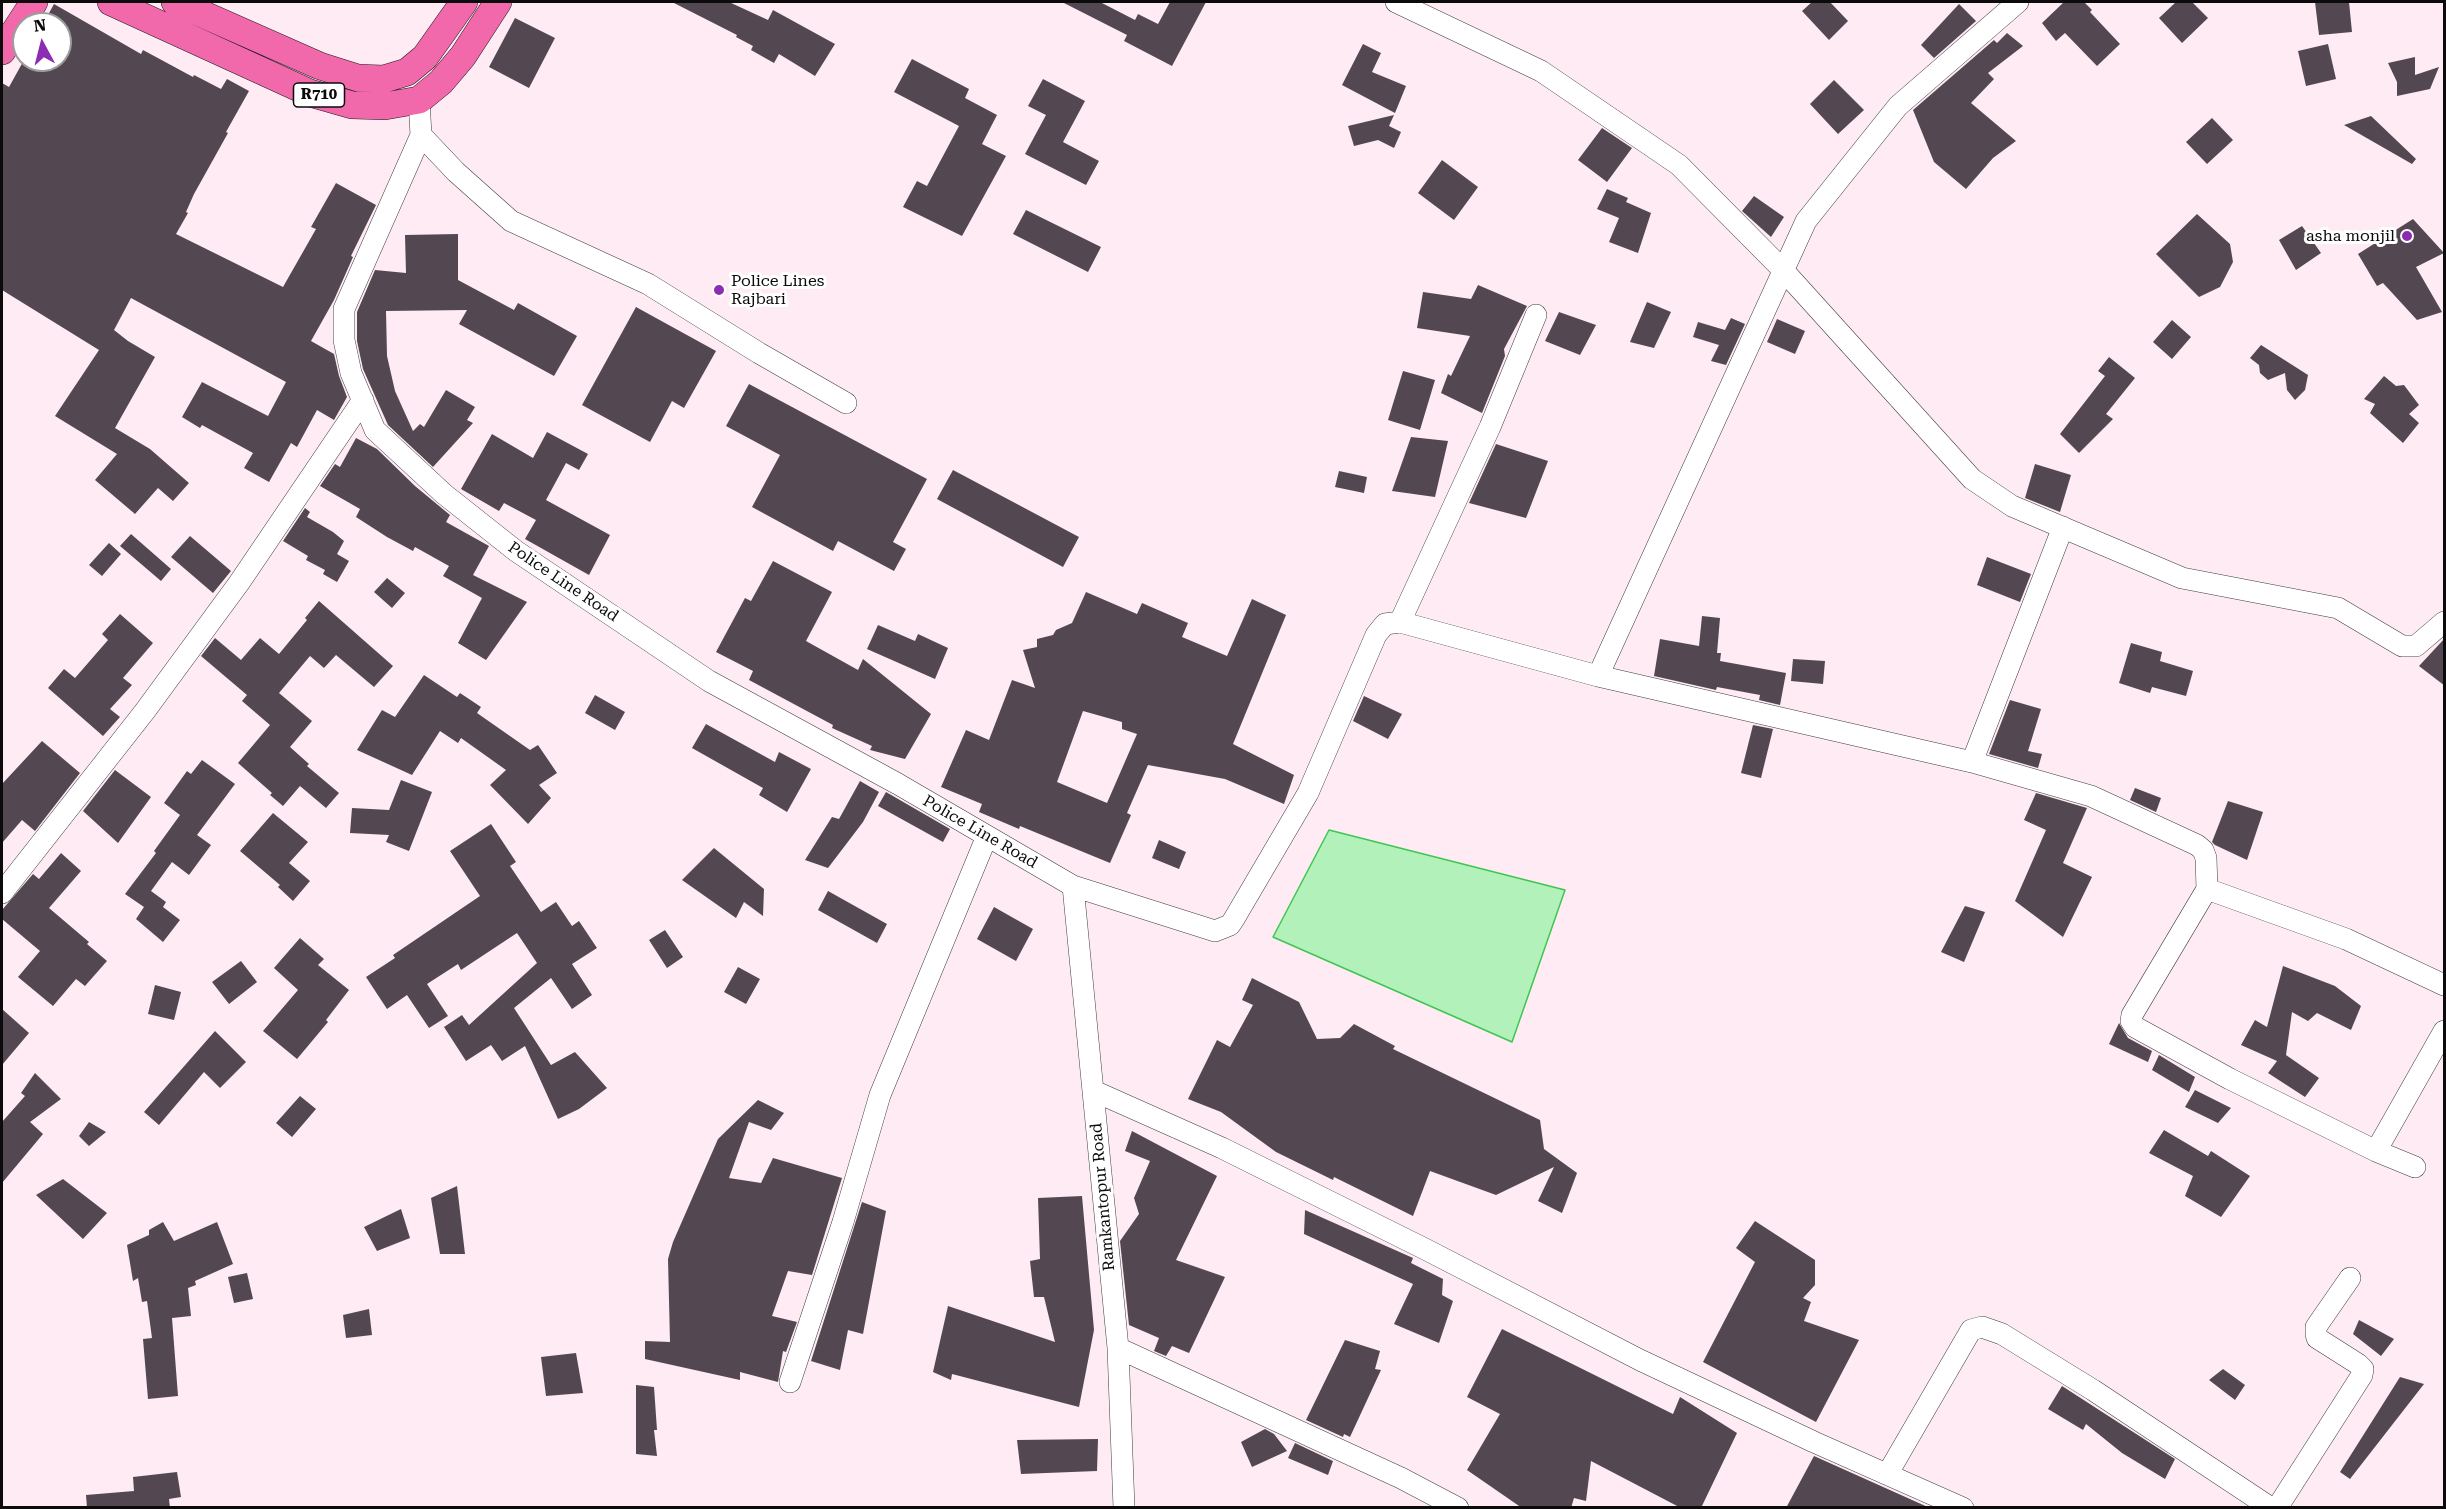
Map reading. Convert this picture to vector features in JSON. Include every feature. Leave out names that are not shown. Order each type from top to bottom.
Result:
[{"type":"main road","points":[[2,51],[34,2]]},
{"type":"main road","name":"R710","points":[[111,2],[310,93],[352,105],[385,106],[419,100],[441,82],[463,56],[498,2]]},
{"type":"main road","name":"R710","points":[[174,2],[320,66],[358,78],[384,79],[407,72],[425,57],[464,2]]},
{"type":"street","points":[[1396,2],[1540,71],[1679,165],[1783,270],[1972,479],[2012,507],[2182,578],[2338,609],[2402,646],[2416,646],[2445,622]]},
{"type":"street","points":[[1598,676],[1806,221],[1898,106],[2018,2]]},
{"type":"street","name":"Police Line Road","points":[[419,100],[421,135],[344,309],[344,340],[351,373],[375,430],[444,494],[516,551],[709,681],[898,784],[1073,886],[1215,931],[1230,925],[1308,793],[1376,635],[1384,624],[1400,622]]},
{"type":"street","points":[[421,135],[456,172],[511,221],[648,284],[759,353],[846,403]]},
{"type":"street","points":[[1536,315],[1490,427],[1400,622],[1598,676],[1972,762],[2091,796],[2197,845],[2203,850],[2206,858],[2207,889],[2132,1015],[2131,1021],[2135,1027],[2230,1079],[2376,1151],[2415,1167]]},
{"type":"street","points":[[2,893],[145,711],[239,583],[363,400]]},
{"type":"street","points":[[1972,762],[2063,527]]},
{"type":"street","points":[[790,1382],[843,1222],[880,1095],[987,836]]},
{"type":"street","name":"Ramkantopur Road","points":[[1073,886],[1118,1348],[1124,1508]]},
{"type":"street","points":[[2207,889],[2346,939],[2445,985]]},
{"type":"street","points":[[2376,1151],[2445,1030]]},
{"type":"street","points":[[1094,1091],[1222,1148],[1640,1360],[1814,1442],[1963,1508]]},
{"type":"street","points":[[2277,1508],[2362,1375],[2363,1369],[2358,1364],[2317,1338],[2316,1334],[2316,1327],[2350,1278]]},
{"type":"street","points":[[1888,1473],[1971,1330],[1982,1327],[2002,1334],[2093,1390],[2271,1508]]},
{"type":"street","points":[[1118,1348],[1401,1478],[1458,1508]]},
{"type":"shaded area","points":[[1329,830],[1565,890],[1512,1042],[1273,937]]},
{"type":"building","points":[[672,2],[729,2],[768,20],[773,10],[835,44],[815,76],[779,54],[774,63],[751,50],[753,46],[736,37],[737,35]]},
{"type":"building","points":[[1062,2],[1100,2],[1135,20],[1138,14],[1158,24],[1170,2],[1206,2],[1172,66],[1124,41],[1127,35]]},
{"type":"building","points":[[1812,2],[1830,2],[1848,21],[1829,40],[1802,11]]},
{"type":"building","points":[[2064,2],[2084,2],[2092,10],[2090,12],[2120,44],[2097,66],[2065,33],[2056,41],[2042,23]]},
{"type":"building","points":[[2176,2],[2192,2],[2208,18],[2182,43],[2159,18]]},
{"type":"building","points":[[2315,2],[2349,2],[2352,32],[2319,35]]},
{"type":"building","points":[[54,4],[68,12],[50,12]]},
{"type":"building","points":[[1959,4],[1976,21],[1934,58],[1921,45]]},
{"type":"building","points":[[72,14],[141,54],[143,50],[193,77],[194,75],[221,89],[227,79],[249,91],[194,194],[186,212],[188,213],[176,234],[283,287],[316,229],[311,227],[336,183],[376,205],[351,256],[353,257],[334,300],[311,341],[334,354],[347,397],[334,420],[317,410],[297,447],[291,443],[269,482],[244,468],[253,453],[202,425],[200,428],[182,417],[202,382],[268,416],[286,382],[131,298],[114,330],[155,357],[115,428],[150,449],[189,483],[173,501],[158,488],[135,514],[95,480],[117,454],[55,416],[99,350],[2,290],[2,83],[9,87],[17,72],[72,72]]},
{"type":"building","points":[[515,18],[555,38],[529,88],[489,67]]},
{"type":"building","points":[[2007,33],[2023,46],[1988,73],[1994,79],[1971,103],[2016,141],[1993,158],[1966,189],[1934,162],[1913,110],[1994,40],[1997,43]]},
{"type":"building","points":[[1363,44],[1381,53],[1372,72],[1406,86],[1395,113],[1342,85]]},
{"type":"building","points":[[2328,44],[2336,79],[2306,86],[2298,51]]},
{"type":"building","points":[[2415,57],[2415,75],[2439,67],[2430,89],[2397,96],[2397,82],[2388,63]]},
{"type":"building","points":[[912,59],[969,89],[965,98],[997,115],[982,144],[1006,156],[962,236],[903,207],[917,181],[927,186],[959,126],[894,92]]},
{"type":"building","points":[[1043,79],[1085,101],[1063,142],[1099,161],[1086,185],[1025,154],[1046,115],[1028,106]]},
{"type":"building","points":[[1834,80],[1864,110],[1838,134],[1810,104]]},
{"type":"building","points":[[1394,115],[1389,126],[1401,132],[1394,148],[1378,140],[1354,146],[1348,126]]},
{"type":"building","points":[[2371,116],[2416,159],[2412,164],[2344,125]]},
{"type":"building","points":[[2212,118],[2233,140],[2207,164],[2186,142]]},
{"type":"building","points":[[1602,128],[1632,148],[1607,182],[1578,160]]},
{"type":"building","points":[[1442,160],[1478,187],[1454,220],[1418,193]]},
{"type":"building","points":[[1607,189],[1628,198],[1626,202],[1651,213],[1638,253],[1609,242],[1619,218],[1597,209]]},
{"type":"building","points":[[1754,196],[1784,217],[1771,237],[1742,211]]},
{"type":"building","points":[[1026,210],[1101,247],[1088,272],[1013,234]]},
{"type":"building","points":[[2197,214],[2230,244],[2233,262],[2220,287],[2199,297],[2156,254]]},
{"type":"building","name":"asha monjil","points":[[2413,219],[2444,253],[2416,267],[2442,312],[2417,320],[2383,283],[2377,286],[2358,254]]},
{"type":"building","points":[[2302,226],[2321,253],[2296,270],[2279,240]]},
{"type":"building","points":[[458,234],[458,280],[514,310],[518,303],[577,336],[554,376],[459,324],[467,310],[386,311],[387,356],[395,391],[413,431],[420,424],[424,427],[446,390],[475,407],[467,420],[473,423],[433,467],[388,425],[363,369],[357,341],[357,312],[375,270],[406,273],[405,235]]},
{"type":"building","points":[[1478,285],[1527,306],[1504,349],[1505,356],[1482,413],[1441,393],[1448,374],[1451,376],[1470,336],[1417,328],[1423,292],[1471,299]]},
{"type":"building","points":[[1647,302],[1671,312],[1654,348],[1630,342]]},
{"type":"building","points":[[636,307],[716,351],[684,408],[672,401],[650,442],[582,405]]},
{"type":"building","points":[[1559,312],[1596,325],[1580,355],[1545,341]]},
{"type":"building","points":[[1731,318],[1745,324],[1726,365],[1711,361],[1719,345],[1693,337],[1698,322],[1725,330]]},
{"type":"building","points":[[1777,319],[1805,331],[1795,354],[1767,342]]},
{"type":"building","points":[[2172,320],[2191,337],[2172,359],[2153,342]]},
{"type":"building","points":[[2261,345],[2308,375],[2305,390],[2295,400],[2287,390],[2285,373],[2268,380],[2260,373],[2259,365],[2250,358]]},
{"type":"building","points":[[2109,357],[2135,378],[2106,414],[2113,419],[2079,453],[2060,434],[2105,376],[2098,371]]},
{"type":"building","points":[[1403,371],[1435,380],[1420,430],[1388,420]]},
{"type":"building","points":[[2384,376],[2396,386],[2404,385],[2419,405],[2409,414],[2419,423],[2403,443],[2370,413],[2375,404],[2364,399]]},
{"type":"building","points":[[749,384],[927,479],[893,542],[906,549],[894,571],[838,541],[833,551],[752,507],[780,455],[726,426]]},
{"type":"building","points":[[547,432],[588,454],[579,470],[566,463],[546,500],[610,535],[589,575],[525,539],[536,520],[504,503],[499,511],[461,489],[492,434],[533,458]]},
{"type":"building","points":[[1411,437],[1448,441],[1435,497],[1392,491]]},
{"type":"building","points":[[356,438],[377,449],[415,486],[450,515],[446,522],[489,546],[473,575],[527,602],[486,660],[458,643],[482,598],[443,576],[449,566],[415,547],[413,551],[387,537],[356,517],[360,509],[320,486],[335,464],[340,467]]},
{"type":"building","points":[[1496,444],[1548,461],[1526,518],[1469,503]]},
{"type":"building","points":[[2035,464],[2071,475],[2060,512],[2025,498]]},
{"type":"building","points":[[953,470],[1079,537],[1063,567],[937,499]]},
{"type":"building","points":[[1339,471],[1367,477],[1364,493],[1335,487]]},
{"type":"building","points":[[305,508],[310,512],[307,517],[344,541],[337,554],[349,561],[337,582],[323,574],[325,570],[306,560],[308,556],[283,541]]},
{"type":"building","points":[[131,534],[171,569],[161,581],[120,546]]},
{"type":"building","points":[[190,536],[231,571],[213,593],[171,557]]},
{"type":"building","points":[[109,543],[121,554],[102,576],[89,565]]},
{"type":"building","points":[[1987,557],[2031,574],[2020,602],[1977,585]]},
{"type":"building","points":[[773,561],[832,592],[806,641],[858,670],[863,659],[931,714],[905,759],[870,750],[872,746],[832,728],[833,725],[749,680],[753,671],[716,652],[745,598],[751,601]]},
{"type":"building","points":[[387,578],[405,593],[392,608],[374,592]]},
{"type":"building","points":[[1086,592],[1137,614],[1142,603],[1188,623],[1182,637],[1227,656],[1252,599],[1286,615],[1233,744],[1294,775],[1284,804],[1225,779],[1148,765],[1127,813],[1131,815],[1110,863],[1020,826],[1019,829],[979,812],[982,804],[941,787],[966,730],[989,740],[1012,680],[1035,688],[1023,650],[1037,647],[1037,639],[1053,635],[1056,630],[1072,623]],"holes":[[[1083,711],[1122,722],[1122,729],[1137,734],[1107,803],[1057,782]]]},
{"type":"building","points":[[319,601],[393,666],[374,687],[336,655],[324,668],[310,656],[279,693],[312,721],[290,747],[309,764],[307,766],[339,793],[326,808],[300,786],[283,806],[238,763],[270,725],[242,701],[247,695],[201,656],[215,638],[241,660],[260,638],[279,654],[307,620],[305,618]]},
{"type":"building","points":[[120,614],[153,643],[123,678],[132,685],[110,709],[120,717],[103,736],[48,688],[64,669],[75,678],[108,640],[102,634]]},
{"type":"building","points":[[1702,616],[1720,618],[1717,653],[1721,653],[1720,661],[1786,673],[1780,705],[1759,700],[1760,695],[1717,687],[1716,690],[1654,676],[1660,639],[1699,646]]},
{"type":"building","points":[[878,625],[915,641],[918,634],[948,648],[935,679],[867,649]]},
{"type":"building","points":[[2445,638],[2445,686],[2419,666]]},
{"type":"building","points":[[2131,643],[2162,652],[2160,661],[2193,671],[2186,696],[2152,687],[2150,693],[2119,683]]},
{"type":"building","points":[[1793,659],[1825,661],[1823,684],[1791,681]]},
{"type":"building","points":[[424,675],[457,697],[460,693],[481,707],[477,713],[530,750],[538,745],[557,773],[539,785],[551,798],[528,824],[490,785],[506,770],[461,738],[458,743],[440,731],[412,775],[357,750],[382,710],[395,717]]},
{"type":"building","points":[[595,695],[625,712],[615,730],[585,713]]},
{"type":"building","points":[[1364,696],[1402,714],[1388,739],[1353,721]]},
{"type":"building","points":[[2010,700],[2041,709],[2028,751],[2042,754],[2038,768],[1989,754]]},
{"type":"building","points":[[706,724],[775,762],[779,752],[811,769],[787,812],[759,795],[763,788],[692,748]]},
{"type":"building","points":[[1753,725],[1773,729],[1761,778],[1741,773]]},
{"type":"building","points":[[42,741],[80,773],[35,831],[22,820],[2,843],[2,784]]},
{"type":"building","points":[[202,760],[235,784],[197,835],[211,845],[189,875],[172,862],[151,891],[166,902],[163,907],[180,920],[163,942],[136,919],[144,907],[125,894],[156,853],[154,851],[180,815],[164,803],[187,771],[191,774]]},
{"type":"building","points":[[115,770],[151,797],[118,843],[83,811]]},
{"type":"building","points":[[401,780],[432,792],[409,851],[386,842],[389,835],[350,833],[352,808],[389,810]]},
{"type":"building","points":[[860,781],[879,792],[863,822],[828,868],[805,860],[832,817],[839,819]]},
{"type":"building","points":[[2135,788],[2161,798],[2156,812],[2130,800]]},
{"type":"building","points":[[886,792],[950,829],[943,842],[878,806]]},
{"type":"building","points":[[2036,793],[2087,808],[2063,863],[2092,877],[2063,937],[2015,901],[2046,830],[2024,820]]},
{"type":"building","points":[[2228,801],[2263,812],[2247,860],[2212,842]]},
{"type":"building","points":[[273,813],[308,842],[289,863],[310,881],[293,901],[278,887],[280,885],[240,851]]},
{"type":"building","points":[[491,824],[516,862],[510,866],[541,912],[556,902],[572,926],[579,921],[597,948],[572,964],[592,995],[572,1009],[551,978],[514,1008],[551,1065],[575,1052],[607,1088],[579,1109],[558,1119],[525,1046],[502,1061],[491,1045],[466,1061],[444,1027],[462,1015],[469,1025],[537,963],[517,933],[461,970],[458,964],[427,984],[448,1016],[429,1028],[407,995],[387,1009],[366,977],[395,958],[393,955],[480,896],[450,851]]},
{"type":"building","points":[[1159,840],[1186,852],[1179,869],[1152,858]]},
{"type":"building","points":[[714,848],[764,889],[763,916],[744,902],[736,918],[682,880]]},
{"type":"building","points":[[61,853],[81,871],[49,908],[89,942],[87,944],[107,961],[85,986],[76,979],[53,1006],[18,977],[40,951],[2,919],[2,910],[33,874],[39,879]]},
{"type":"building","points":[[828,891],[887,924],[877,943],[818,910]]},
{"type":"building","points":[[1965,906],[1985,912],[1964,962],[1941,952]]},
{"type":"building","points":[[994,907],[1033,929],[1016,961],[977,939]]},
{"type":"building","points":[[665,930],[683,957],[667,968],[649,940]]},
{"type":"building","points":[[300,938],[324,959],[318,965],[349,990],[326,1020],[328,1022],[297,1059],[263,1031],[298,990],[274,968]]},
{"type":"building","points":[[241,961],[257,982],[229,1004],[212,982]]},
{"type":"building","points":[[2283,966],[2335,986],[2361,1006],[2351,1030],[2317,1013],[2308,1021],[2292,1012],[2286,1055],[2319,1078],[2305,1097],[2268,1073],[2277,1061],[2241,1045],[2255,1020],[2267,1027]]},
{"type":"building","points":[[738,967],[760,979],[746,1004],[724,992]]},
{"type":"building","points":[[1252,978],[1299,1002],[1317,1039],[1340,1038],[1354,1024],[1395,1046],[1393,1049],[1540,1120],[1544,1149],[1577,1173],[1562,1213],[1538,1201],[1554,1167],[1496,1195],[1430,1171],[1413,1216],[1334,1177],[1333,1180],[1276,1152],[1221,1112],[1188,1099],[1217,1040],[1230,1047],[1253,1005],[1242,1000]]},
{"type":"building","points":[[155,985],[181,992],[174,1020],[148,1014]]},
{"type":"building","points":[[2,1009],[29,1033],[2,1065]]},
{"type":"building","points":[[2119,1023],[2128,1038],[2152,1051],[2148,1062],[2109,1044]]},
{"type":"building","points":[[215,1031],[246,1062],[220,1088],[204,1072],[159,1125],[144,1112]]},
{"type":"building","points":[[2159,1055],[2195,1077],[2189,1092],[2152,1070]]},
{"type":"building","points":[[35,1073],[61,1099],[30,1122],[43,1134],[2,1183],[2,1122],[25,1096],[21,1093]]},
{"type":"building","points":[[2195,1090],[2231,1108],[2218,1123],[2185,1107]]},
{"type":"building","points":[[300,1096],[316,1109],[292,1137],[276,1123]]},
{"type":"building","points":[[758,1100],[784,1113],[771,1130],[749,1122],[729,1178],[761,1183],[773,1158],[842,1178],[812,1275],[788,1271],[772,1316],[797,1322],[786,1352],[783,1351],[778,1382],[740,1372],[740,1380],[645,1359],[645,1341],[670,1342],[668,1259],[673,1242],[718,1139]]},
{"type":"building","points":[[89,1122],[106,1132],[89,1146],[79,1136]]},
{"type":"building","points":[[2164,1130],[2208,1156],[2211,1151],[2250,1176],[2221,1217],[2185,1196],[2193,1176],[2149,1153]]},
{"type":"building","points":[[1132,1131],[1217,1176],[1176,1260],[1225,1277],[1189,1353],[1172,1346],[1166,1356],[1154,1351],[1159,1338],[1129,1325],[1120,1241],[1139,1214],[1134,1198],[1150,1161],[1125,1151]]},
{"type":"building","points":[[63,1179],[107,1213],[83,1239],[36,1195]]},
{"type":"building","points":[[457,1186],[465,1254],[440,1254],[431,1198]]},
{"type":"building","points":[[1082,1196],[1094,1330],[1079,1407],[952,1374],[951,1380],[933,1372],[948,1306],[1055,1342],[1044,1297],[1034,1297],[1030,1261],[1040,1259],[1038,1198]]},
{"type":"building","points":[[862,1202],[886,1211],[863,1334],[848,1330],[840,1370],[811,1361]]},
{"type":"building","points":[[401,1209],[410,1238],[377,1251],[364,1227]]},
{"type":"building","points":[[1305,1210],[1413,1258],[1411,1263],[1443,1279],[1442,1295],[1453,1301],[1439,1343],[1394,1324],[1413,1284],[1304,1234]]},
{"type":"building","points":[[1755,1221],[1815,1260],[1815,1285],[1803,1298],[1811,1302],[1804,1321],[1859,1340],[1816,1422],[1703,1362],[1755,1262],[1736,1248]]},
{"type":"building","points":[[163,1222],[174,1241],[217,1222],[233,1264],[195,1281],[196,1285],[188,1288],[191,1316],[172,1318],[178,1396],[148,1399],[143,1339],[152,1338],[147,1301],[142,1302],[138,1278],[133,1281],[127,1245],[149,1235],[149,1230]]},
{"type":"building","points":[[247,1273],[253,1299],[234,1303],[228,1277]]},
{"type":"building","points":[[369,1309],[372,1335],[346,1338],[343,1315]]},
{"type":"building","points":[[2359,1320],[2394,1339],[2381,1356],[2353,1334]]},
{"type":"building","points":[[1502,1329],[1673,1414],[1680,1397],[1737,1433],[1701,1508],[1681,1508],[1591,1461],[1586,1501],[1574,1498],[1571,1508],[1522,1508],[1467,1470],[1500,1414],[1467,1397]]},
{"type":"building","points":[[1345,1340],[1380,1351],[1375,1369],[1381,1370],[1350,1437],[1344,1434],[1343,1437],[1306,1420]]},
{"type":"building","points":[[576,1353],[583,1393],[546,1396],[541,1357]]},
{"type":"building","points":[[2223,1369],[2245,1385],[2235,1400],[2209,1380]]},
{"type":"building","points":[[2400,1377],[2424,1384],[2350,1479],[2340,1472]]},
{"type":"building","points":[[636,1385],[654,1387],[657,1430],[654,1430],[657,1456],[636,1454]]},
{"type":"building","points":[[2062,1386],[2175,1459],[2165,1479],[2122,1453],[2086,1424],[2083,1430],[2048,1409]]},
{"type":"building","points":[[1265,1429],[1274,1434],[1287,1451],[1252,1467],[1241,1442]]},
{"type":"building","points":[[1098,1439],[1097,1471],[1021,1474],[1017,1440]]},
{"type":"building","points":[[1295,1443],[1333,1461],[1328,1475],[1288,1458]]},
{"type":"building","points":[[1814,1456],[1930,1508],[1786,1508]]},
{"type":"building","points":[[177,1472],[181,1497],[169,1499],[170,1508],[87,1508],[86,1495],[134,1491],[133,1477]]},
{"type":"place","name":"asha monjil","points":[[2407,236]]},
{"type":"place","name":"Police Lines Rajbari","points":[[719,290]]}]
